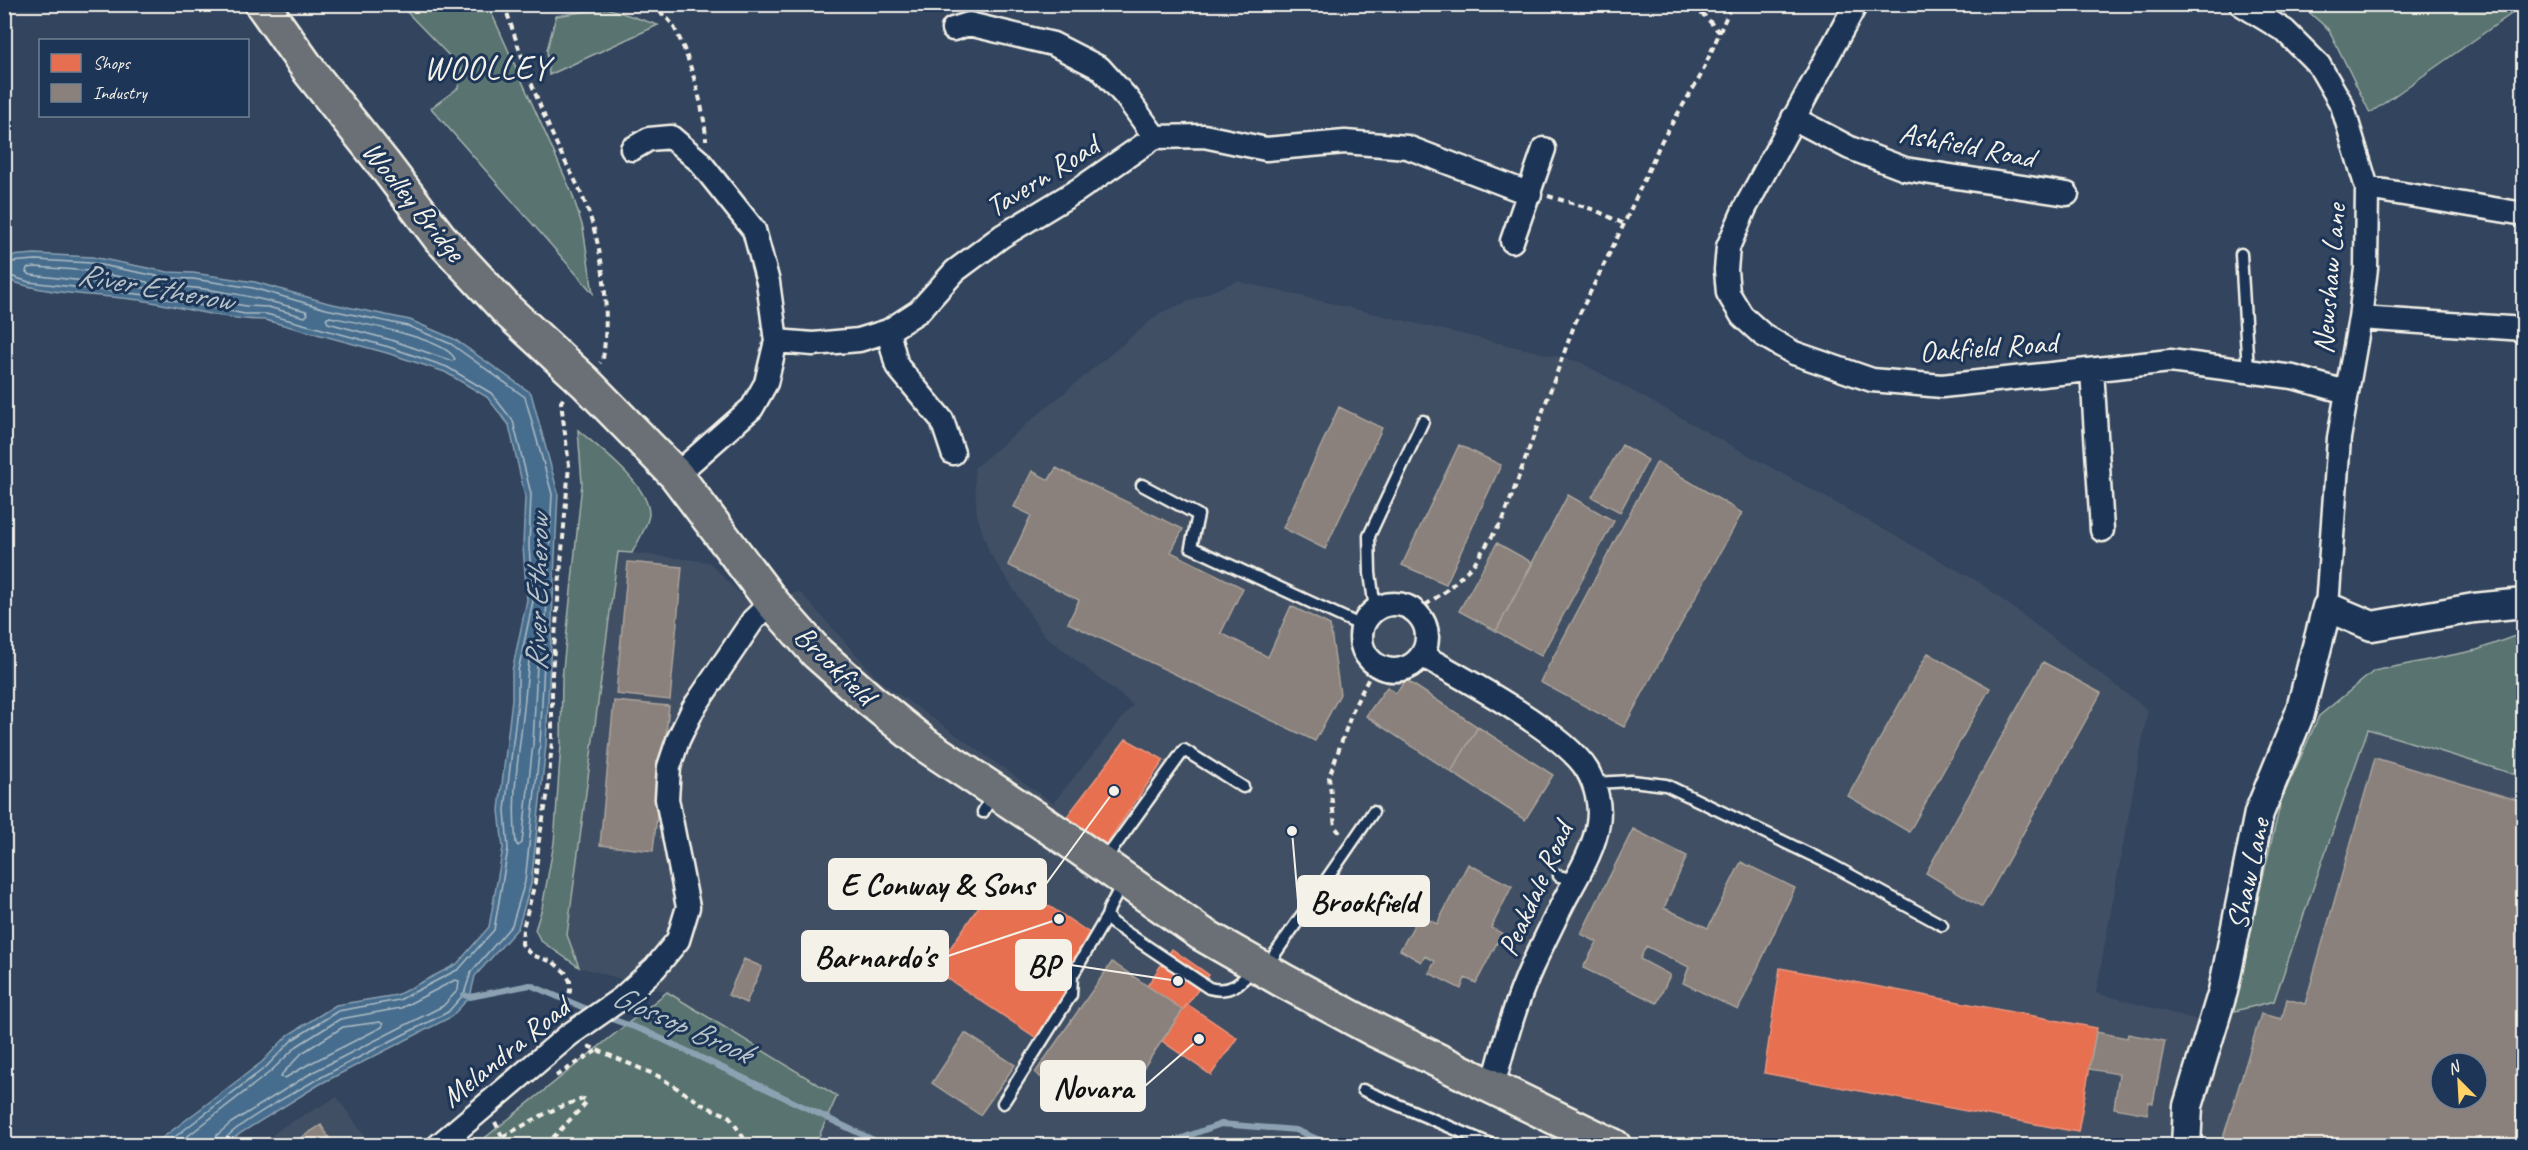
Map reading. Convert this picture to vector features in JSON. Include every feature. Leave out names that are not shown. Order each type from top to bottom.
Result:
[{"type":"main road","name":"Woolley Bridge","points":[[269,7],[311,73],[440,238],[508,311],[585,381]]},
{"type":"main road","name":"Brookfield","points":[[585,381],[676,475],[772,602],[817,652],[988,801],[1113,872],[1202,934],[1260,967],[1377,1031],[1614,1146]]},
{"type":"street","name":"Oakfield Road","points":[[1856,4],[1745,208],[1728,247],[1726,270],[1728,293],[1742,316],[1762,335],[1794,353],[1872,380],[1942,386],[2170,361],[2293,377],[2346,392]]},
{"type":"street","name":"Newshaw Lane","points":[[2241,4],[2285,31],[2319,65],[2342,105],[2367,188],[2366,268],[2360,318],[2338,438],[2327,607]]},
{"type":"street","points":[[953,29],[969,24],[1053,44],[1100,68],[1127,98],[1155,137],[1204,136],[1266,149],[1346,142],[1407,147],[1530,194]]},
{"type":"street","name":"Ashfield Road","points":[[1793,118],[1850,148],[1905,169],[2067,194]]},
{"type":"street","points":[[632,149],[649,139],[670,137],[699,161],[733,202],[754,230],[768,282],[776,341],[766,383],[752,408],[676,475]]},
{"type":"street","name":"Tavern Road","points":[[776,341],[813,344],[859,340],[888,332],[919,311],[954,271],[1002,236],[1078,190],[1155,137]]},
{"type":"street","points":[[1512,241],[1544,149]]},
{"type":"street","points":[[2367,188],[2523,214]]},
{"type":"street","points":[[2360,318],[2523,329]]},
{"type":"street","points":[[888,332],[897,366],[942,420],[953,453]]},
{"type":"street","points":[[2092,370],[2102,530]]},
{"type":"street","name":"Melandra Road","points":[[438,1146],[575,1031],[622,998],[655,968],[678,940],[688,907],[667,799],[669,767],[678,740],[693,709],[753,621],[772,602]]},
{"type":"street","points":[[1395,603],[1417,611],[1428,630],[1428,643],[1423,656],[1409,668],[1386,671],[1367,658],[1360,642],[1368,617],[1395,603]]},
{"type":"street","points":[[2327,607],[2372,626],[2474,608],[2523,603]]},
{"type":"street","name":"Shaw Lane","points":[[2186,1146],[2188,1106],[2223,991],[2259,813],[2300,713],[2327,607]]},
{"type":"street","name":"Peakdale Road","points":[[1423,656],[1468,681],[1536,725],[1568,749],[1586,768],[1594,783],[1598,802],[1598,823],[1587,858],[1567,878],[1513,1011],[1493,1086]]},
{"type":"lane","points":[[2241,254],[2248,371]]},
{"type":"lane","points":[[1142,484],[1198,515],[1191,547],[1368,617],[1369,536],[1423,421]]},
{"type":"lane","points":[[1003,1103],[1071,996],[1072,976],[1107,916],[1113,872],[1180,748],[1244,787]]},
{"type":"lane","points":[[1594,783],[1632,780],[1666,785],[1830,864],[1942,925]]},
{"type":"lane","points":[[1107,916],[1112,922],[1209,988],[1220,991],[1240,985],[1260,967],[1373,812]]},
{"type":"lane","points":[[1363,1090],[1495,1146]]},
{"type":"path","points":[[504,4],[535,92],[557,146],[583,197],[595,232],[608,315],[603,359],[585,381],[568,392],[561,402],[569,465],[552,674],[552,740],[548,792],[539,840],[535,883],[523,928],[522,944],[531,955],[553,962],[565,972],[570,981],[570,991],[564,1008]]},
{"type":"path","points":[[652,4],[671,24],[689,66],[705,125]]},
{"type":"path","points":[[1683,4],[1705,16],[1719,32]]},
{"type":"path","points":[[1417,611],[1447,590],[1473,566],[1503,520],[1575,324],[1662,140],[1700,77],[1732,4]]},
{"type":"path","points":[[1530,194],[1560,198],[1595,210],[1624,224]]},
{"type":"path","points":[[1349,846],[1335,827],[1329,777],[1354,707],[1376,664]]},
{"type":"path","points":[[575,1031],[609,1056],[658,1076],[705,1106],[729,1116],[750,1146]]},
{"type":"path","points":[[484,1146],[548,1111],[584,1099],[586,1103],[545,1146]]},
{"type":"shaded area","points":[[1237,281],[1580,362],[1979,582],[2148,710],[2096,993],[2198,1020],[2274,1001],[2368,729],[2523,777],[2523,1145],[815,1145],[837,1096],[667,992],[579,967],[567,935],[618,551],[709,562],[748,602],[800,592],[880,681],[1053,803],[1133,705],[1043,634],[989,552],[977,515],[974,468],[1160,313]]},
{"type":"shaded area","points":[[337,1097],[371,1145],[258,1146],[284,1126]]},
{"type":"green space","points":[[400,5],[488,5],[572,193],[583,228],[593,293],[431,108],[458,88],[461,68]]},
{"type":"green space","points":[[2301,5],[2524,5],[2370,113],[2329,30]]},
{"type":"green space","points":[[607,8],[658,25],[549,75],[547,50],[556,16]]},
{"type":"green space","points":[[578,430],[632,479],[647,503],[649,514],[632,553],[618,552],[567,935],[579,967],[541,941],[535,930],[542,908],[554,843],[561,744],[562,679],[582,483]]},
{"type":"green space","points":[[2523,633],[2523,777],[2368,729],[2274,1001],[2231,1012],[2281,801],[2319,716],[2374,671],[2477,650]]},
{"type":"green space","points":[[667,992],[837,1096],[815,1145],[476,1145]]},
{"type":"water","name":"River Etherow","points":[[5,252],[10,256],[35,254],[92,257],[168,272],[193,273],[255,282],[328,303],[410,320],[454,339],[531,393],[558,493],[546,745],[531,884],[518,928],[475,976],[470,997],[451,1017],[320,1084],[225,1145],[153,1145],[262,1062],[288,1035],[336,1005],[397,995],[457,964],[489,927],[503,848],[499,810],[512,699],[512,671],[527,600],[523,546],[525,496],[509,425],[487,397],[445,372],[387,353],[265,320],[235,318],[146,301],[57,292],[22,285],[5,279]]},
{"type":"building: Shops","points":[[1126,739],[1164,760],[1103,849],[1062,823]]},
{"type":"building: Shops","points":[[1001,874],[1094,936],[1066,982],[1071,993],[1041,1041],[935,970]]},
{"type":"building: Shops","points":[[1172,949],[1209,975],[1183,1010],[1147,986]]},
{"type":"building: Shops","points":[[1780,968],[2097,1028],[2078,1132],[1764,1073]]},
{"type":"building: Shops","points":[[1187,1004],[1237,1038],[1211,1075],[1162,1041]]},
{"type":"building: Industry","points":[[1339,407],[1382,428],[1325,549],[1283,528]]},
{"type":"building: Industry","points":[[1459,445],[1501,465],[1446,584],[1402,565]]},
{"type":"building: Industry","points":[[1622,445],[1648,460],[1620,512],[1592,497]]},
{"type":"building: Industry","points":[[1657,462],[1742,513],[1624,727],[1540,682]]},
{"type":"building: Industry","points":[[1056,468],[1183,529],[1171,552],[1243,588],[1221,633],[1268,657],[1291,606],[1330,625],[1340,694],[1315,741],[1068,623],[1079,600],[1008,565],[1031,515],[1014,507],[1032,471],[1049,480]]},
{"type":"building: Industry","points":[[1568,495],[1614,521],[1541,656],[1496,631]]},
{"type":"building: Industry","points":[[1497,543],[1533,563],[1496,631],[1459,611]]},
{"type":"building: Industry","points":[[628,562],[682,567],[670,700],[616,694]]},
{"type":"building: Industry","points":[[1928,653],[1990,688],[1909,832],[1848,796]]},
{"type":"building: Industry","points":[[2043,662],[2101,693],[1982,907],[1926,873]]},
{"type":"building: Industry","points":[[1406,680],[1478,727],[1451,772],[1366,716],[1387,687],[1396,693]]},
{"type":"building: Industry","points":[[614,701],[669,706],[653,851],[600,845]]},
{"type":"building: Industry","points":[[1478,727],[1553,775],[1525,820],[1451,772]]},
{"type":"building: Industry","points":[[2375,758],[2524,802],[2524,1146],[2240,1146],[2241,1143],[2223,1138],[2261,1014],[2282,1019],[2287,999],[2305,1004]]},
{"type":"building: Industry","points":[[1633,829],[1687,856],[1664,908],[1708,928],[1741,862],[1795,888],[1738,1010],[1683,983],[1689,967],[1646,946],[1640,959],[1670,975],[1657,1003],[1583,968],[1597,942],[1581,934]]},
{"type":"building: Industry","points":[[1468,864],[1512,886],[1491,928],[1502,933],[1476,983],[1465,978],[1461,989],[1429,973],[1435,961],[1425,956],[1421,962],[1400,950],[1420,915],[1437,924]]},
{"type":"building: Industry","points":[[744,959],[762,967],[746,1003],[728,995]]},
{"type":"building: Industry","points":[[1112,962],[1183,1010],[1136,1079],[1117,1066],[1086,1112],[1073,1102],[1085,1086],[1064,1071],[1053,1086],[1035,1073]]},
{"type":"building: Industry","points":[[2096,1032],[2127,1038],[2128,1034],[2165,1041],[2153,1103],[2149,1102],[2147,1114],[2114,1108],[2119,1074],[2089,1069]]},
{"type":"building: Industry","points":[[965,1033],[1015,1065],[980,1115],[932,1083]]},
{"type":"building: Industry","points":[[321,1125],[334,1146],[288,1146]]},
{"type":"waterway","name":"Glossop Brook","points":[[464,995],[470,997],[530,985],[594,1012]]},
{"type":"waterway","name":"Glossop Brook","points":[[606,1017],[645,1031],[886,1146]]},
{"type":"waterway","name":"Glossop Brook","points":[[1160,1146],[1221,1124],[1296,1130],[1334,1146]]},
{"type":"place","name":"E Conway & Sons","points":[[1114,791]]},
{"type":"place","name":"Brookfield","points":[[1292,831]]},
{"type":"place","name":"Barnardo's","points":[[1059,919]]},
{"type":"place","name":"BP","points":[[1178,981]]},
{"type":"place","name":"Novara","points":[[1199,1039]]},
{"type":"district","name":"WOOLLEY","points":[[487,68]]}]
